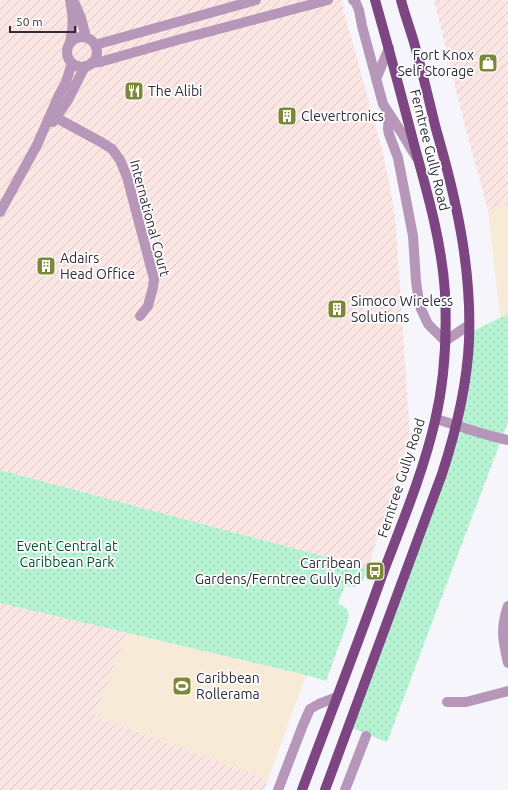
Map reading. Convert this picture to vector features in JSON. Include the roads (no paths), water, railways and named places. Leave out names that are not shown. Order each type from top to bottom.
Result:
[{"type":"main road","name":"Ferntree Gully Road","points":[[302,790],[418,480],[436,418],[442,385],[445,341],[445,300],[438,239],[420,164],[375,0]]},
{"type":"main road","name":"Ferntree Gully Road","points":[[325,790],[431,506],[451,447],[461,406],[468,355],[469,325],[466,270],[456,202],[402,1]]},
{"type":"street","points":[[70,0],[73,27],[70,42],[66,50],[72,63],[80,67],[328,0]]},
{"type":"street","points":[[73,0],[81,18],[86,37]]},
{"type":"street","points":[[95,45],[256,0]]},
{"type":"street","points":[[353,0],[359,10],[383,104],[420,164]]},
{"type":"street","points":[[53,116],[68,100],[88,65],[95,60],[97,50],[90,39],[86,37],[78,37],[70,42]]},
{"type":"street","points":[[376,79],[389,48]]},
{"type":"street","points":[[0,212],[53,116],[59,95],[66,82],[72,63]]},
{"type":"street","points":[[388,113],[388,130],[398,158],[413,236],[416,281],[421,309],[428,324],[445,341],[469,325]]},
{"type":"street","name":"International Court","points":[[53,116],[107,146],[117,154],[123,166],[154,280],[148,306],[140,316]]},
{"type":"street","points":[[436,418],[490,436],[508,440]]},
{"type":"street","points":[[508,606],[503,625],[503,638],[508,663]]},
{"type":"street","points":[[447,702],[466,702],[508,691]]},
{"type":"street","points":[[278,790],[310,710],[319,704],[337,697]]},
{"type":"street","points":[[345,790],[366,736]]},
{"type":"place","name":"Fort Knox Self Storage","points":[[488,63]]},
{"type":"place","name":"The Alibi","points":[[134,91]]},
{"type":"place","name":"Clevertronics","points":[[287,116]]},
{"type":"place","name":"Adairs Head Office","points":[[46,266]]},
{"type":"place","name":"Simoco Wireless Solutions","points":[[337,309]]},
{"type":"place","name":"Carribean Gardens/Ferntree Gully Rd","points":[[375,571]]},
{"type":"place","name":"Caribbean Rollerama","points":[[182,686]]},
{"type":"park label","name":"Event Central at Caribbean Park","points":[[67,554]]}]
